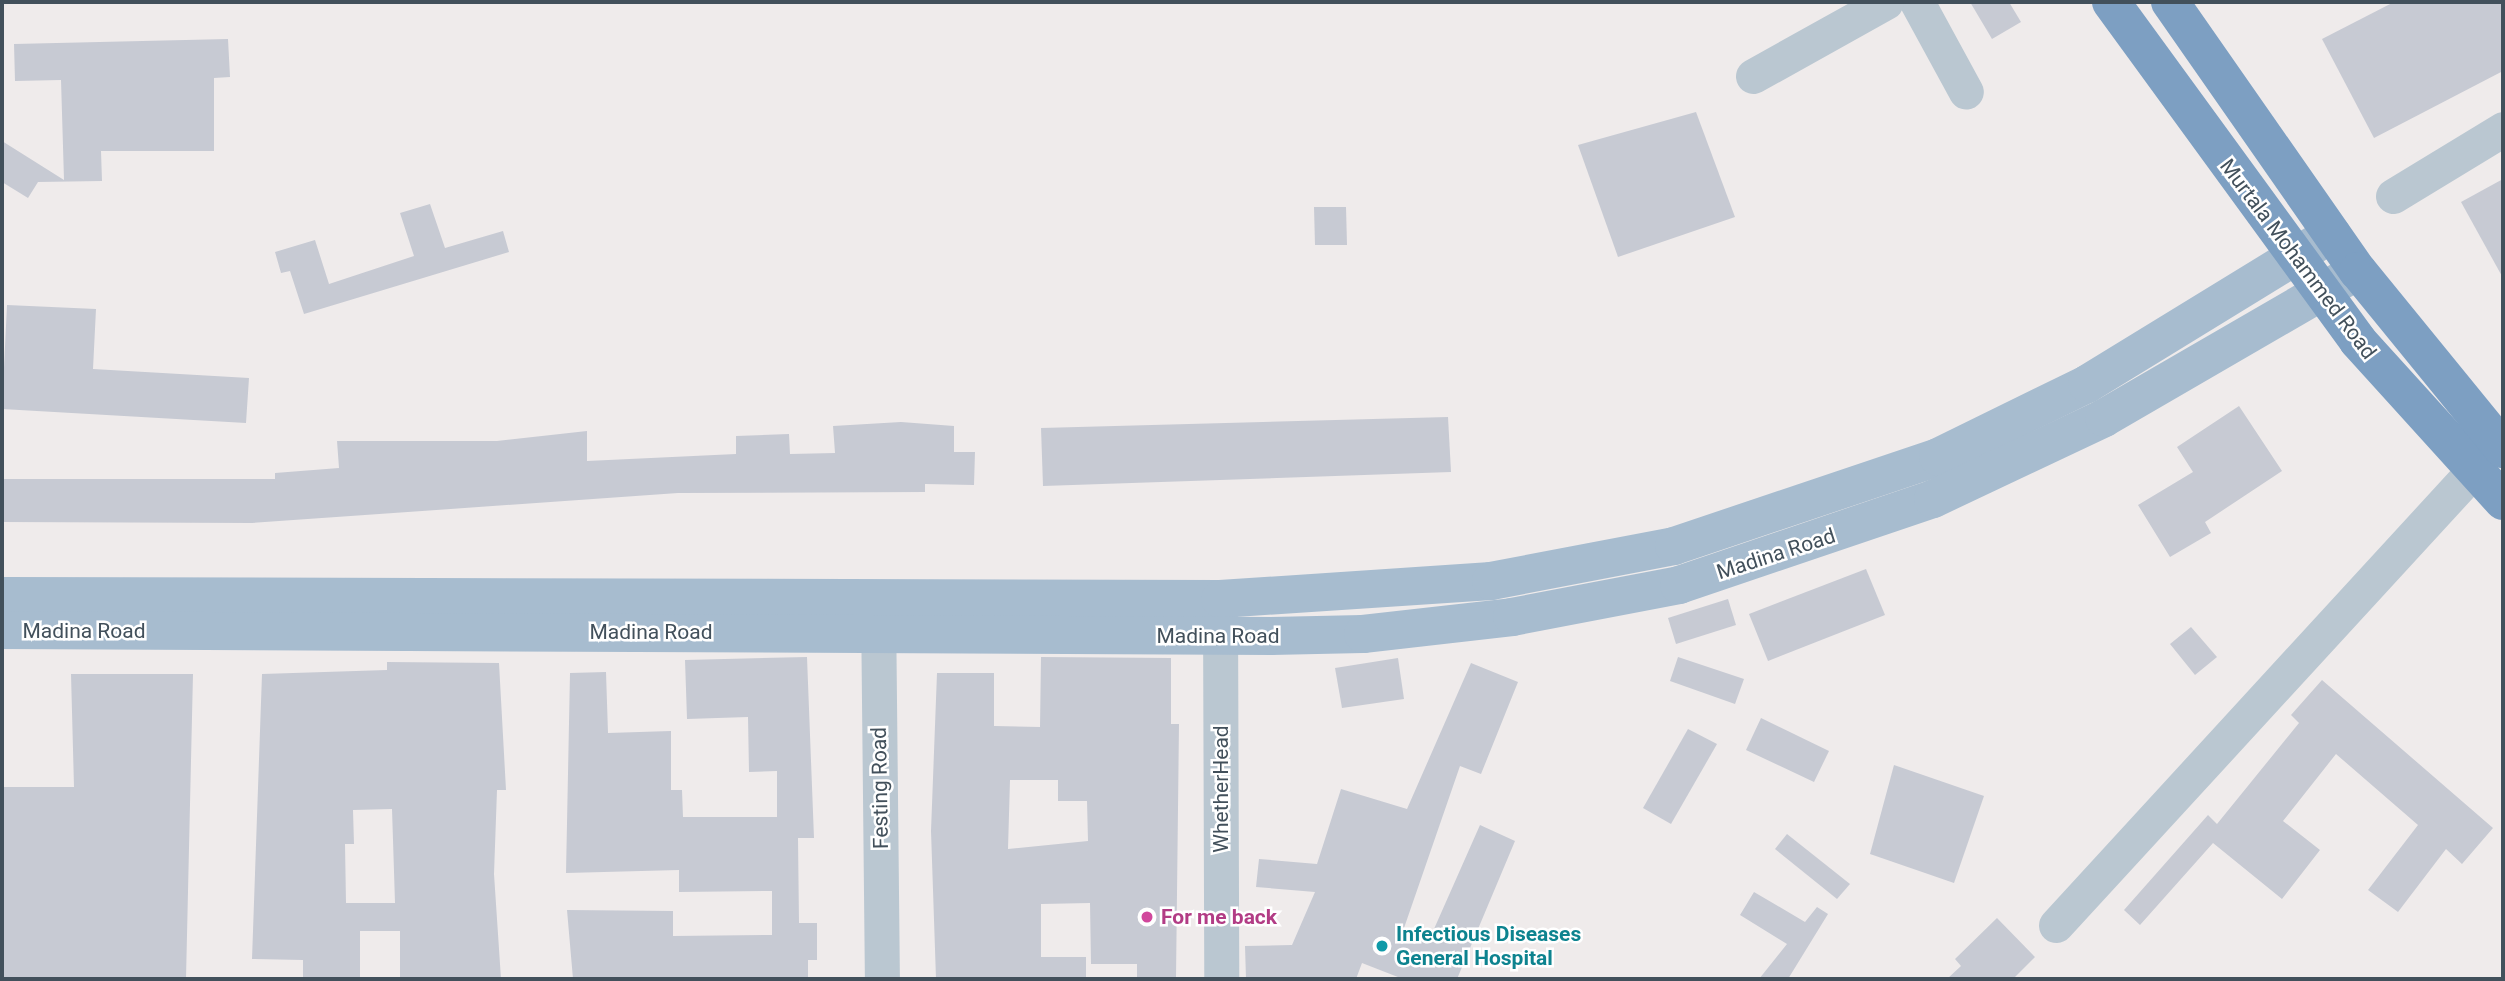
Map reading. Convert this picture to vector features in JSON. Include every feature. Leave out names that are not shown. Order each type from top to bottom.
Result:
[{"type":"highway","name":"Murtala Mohammed Road","points":[[2111,2],[2320,292],[2488,460]]},
{"type":"highway","name":"Murtala Mohammed Road","points":[[2170,2],[2488,460],[2503,501]]},
{"type":"main road","name":"Madina Road","points":[[1220,617],[1491,581],[1674,546],[1798,509],[2009,425],[2332,234]]},
{"type":"main road","name":"Madina Road","points":[[2,630],[534,615],[878,614],[1220,617],[1425,628],[1679,585],[1956,489],[2104,418],[2358,271]]},
{"type":"main road","name":"Madina Road","points":[[2,596],[534,615]]},
{"type":"street","points":[[1753,76],[1886,2]]},
{"type":"street","points":[[1917,2],[1966,92]]},
{"type":"street","points":[[2393,196],[2503,129]]},
{"type":"street","points":[[2056,925],[2488,460]]},
{"type":"street","name":"Festing Road","points":[[878,614],[882,979]]},
{"type":"street","name":"WhetherHead","points":[[1220,617],[1221,979]]},
{"type":"building","points":[[1970,2],[2009,2],[2021,22],[1992,39]]},
{"type":"building","points":[[2394,2],[2503,2],[2503,71],[2374,138],[2322,39]]},
{"type":"building","points":[[228,39],[230,77],[214,78],[214,151],[101,151],[102,181],[38,182],[28,198],[2,182],[2,141],[64,180],[61,80],[15,81],[14,44]]},
{"type":"building","points":[[1696,112],[1735,217],[1618,257],[1578,145]]},
{"type":"building","points":[[2503,179],[2503,278],[2461,202]]},
{"type":"building","points":[[430,204],[445,248],[503,231],[509,252],[304,314],[290,271],[281,273],[275,252],[315,240],[329,284],[414,256],[400,213]]},
{"type":"building","points":[[1314,207],[1346,207],[1347,245],[1315,245]]},
{"type":"building","points":[[7,305],[96,309],[93,369],[249,378],[246,423],[2,409]]},
{"type":"building","points":[[2239,406],[2282,471],[2205,522],[2211,533],[2170,557],[2138,505],[2193,472],[2177,447]]},
{"type":"building","points":[[1448,417],[1451,472],[1043,486],[1041,428]]},
{"type":"building","points":[[901,422],[954,426],[954,452],[975,452],[974,485],[925,484],[925,492],[678,493],[252,523],[2,522],[2,479],[275,479],[275,473],[339,468],[337,441],[497,441],[587,431],[587,461],[736,454],[736,436],[789,434],[790,454],[835,453],[833,426]]},
{"type":"building","points":[[1866,569],[1885,615],[1768,661],[1749,614]]},
{"type":"building","points":[[1728,599],[1736,625],[1676,644],[1668,618]]},
{"type":"building","points":[[2191,627],[2217,657],[2195,675],[2170,644]]},
{"type":"building","points":[[807,657],[814,838],[798,838],[799,923],[817,923],[817,960],[808,960],[808,979],[573,979],[567,910],[673,911],[673,936],[772,935],[772,891],[679,892],[679,870],[566,873],[570,673],[606,672],[608,733],[671,731],[671,790],[682,790],[683,817],[777,817],[777,771],[749,772],[748,717],[687,719],[685,660]]},
{"type":"building","points":[[1041,657],[1171,658],[1171,724],[1179,724],[1176,979],[1137,979],[1137,964],[1091,964],[1090,903],[1041,904],[1041,957],[1086,957],[1086,979],[936,979],[931,831],[937,673],[994,673],[994,726],[1040,727]],"holes":[[[1010,780],[1058,780],[1058,801],[1087,801],[1088,841],[1008,849]]]},
{"type":"building","points":[[1678,657],[1744,679],[1735,704],[1670,681]]},
{"type":"building","points":[[1398,658],[1404,699],[1342,708],[1335,668]]},
{"type":"building","points":[[387,662],[499,663],[506,790],[497,790],[494,874],[501,979],[400,979],[400,931],[360,931],[360,979],[303,979],[303,960],[252,959],[262,674],[387,670]],"holes":[[[392,809],[395,903],[346,903],[345,844],[354,844],[353,810]]]},
{"type":"building","points":[[1471,663],[1518,682],[1481,774],[1460,766],[1404,928],[1430,938],[1480,825],[1515,841],[1457,979],[1403,979],[1362,963],[1356,979],[1246,979],[1245,946],[1292,945],[1315,892],[1256,887],[1259,859],[1317,864],[1341,789],[1407,809]]},
{"type":"building","points":[[71,674],[193,674],[186,979],[2,979],[2,787],[74,787]]},
{"type":"building","points":[[2322,680],[2493,828],[2462,864],[2446,849],[2398,912],[2368,890],[2418,825],[2336,754],[2283,821],[2320,850],[2282,899],[2213,843],[2140,925],[2124,910],[2208,815],[2217,824],[2299,723],[2291,715]]},
{"type":"building","points":[[1761,718],[1829,751],[1814,782],[1746,750]]},
{"type":"building","points":[[1688,729],[1717,744],[1671,824],[1643,808]]},
{"type":"building","points":[[1894,765],[1984,796],[1954,883],[1870,854]]},
{"type":"building","points":[[1787,834],[1850,884],[1837,899],[1775,849]]},
{"type":"building","points":[[1754,892],[1805,922],[1817,907],[1828,914],[1788,979],[1759,979],[1787,944],[1740,915]]},
{"type":"building","points":[[1997,918],[2035,957],[2013,979],[1947,979],[1961,966],[1955,959]]},
{"type":"place","name":"For me back","points":[[1147,917]]},
{"type":"place","name":"Infectious Diseases General Hospital","points":[[1382,946]]}]
